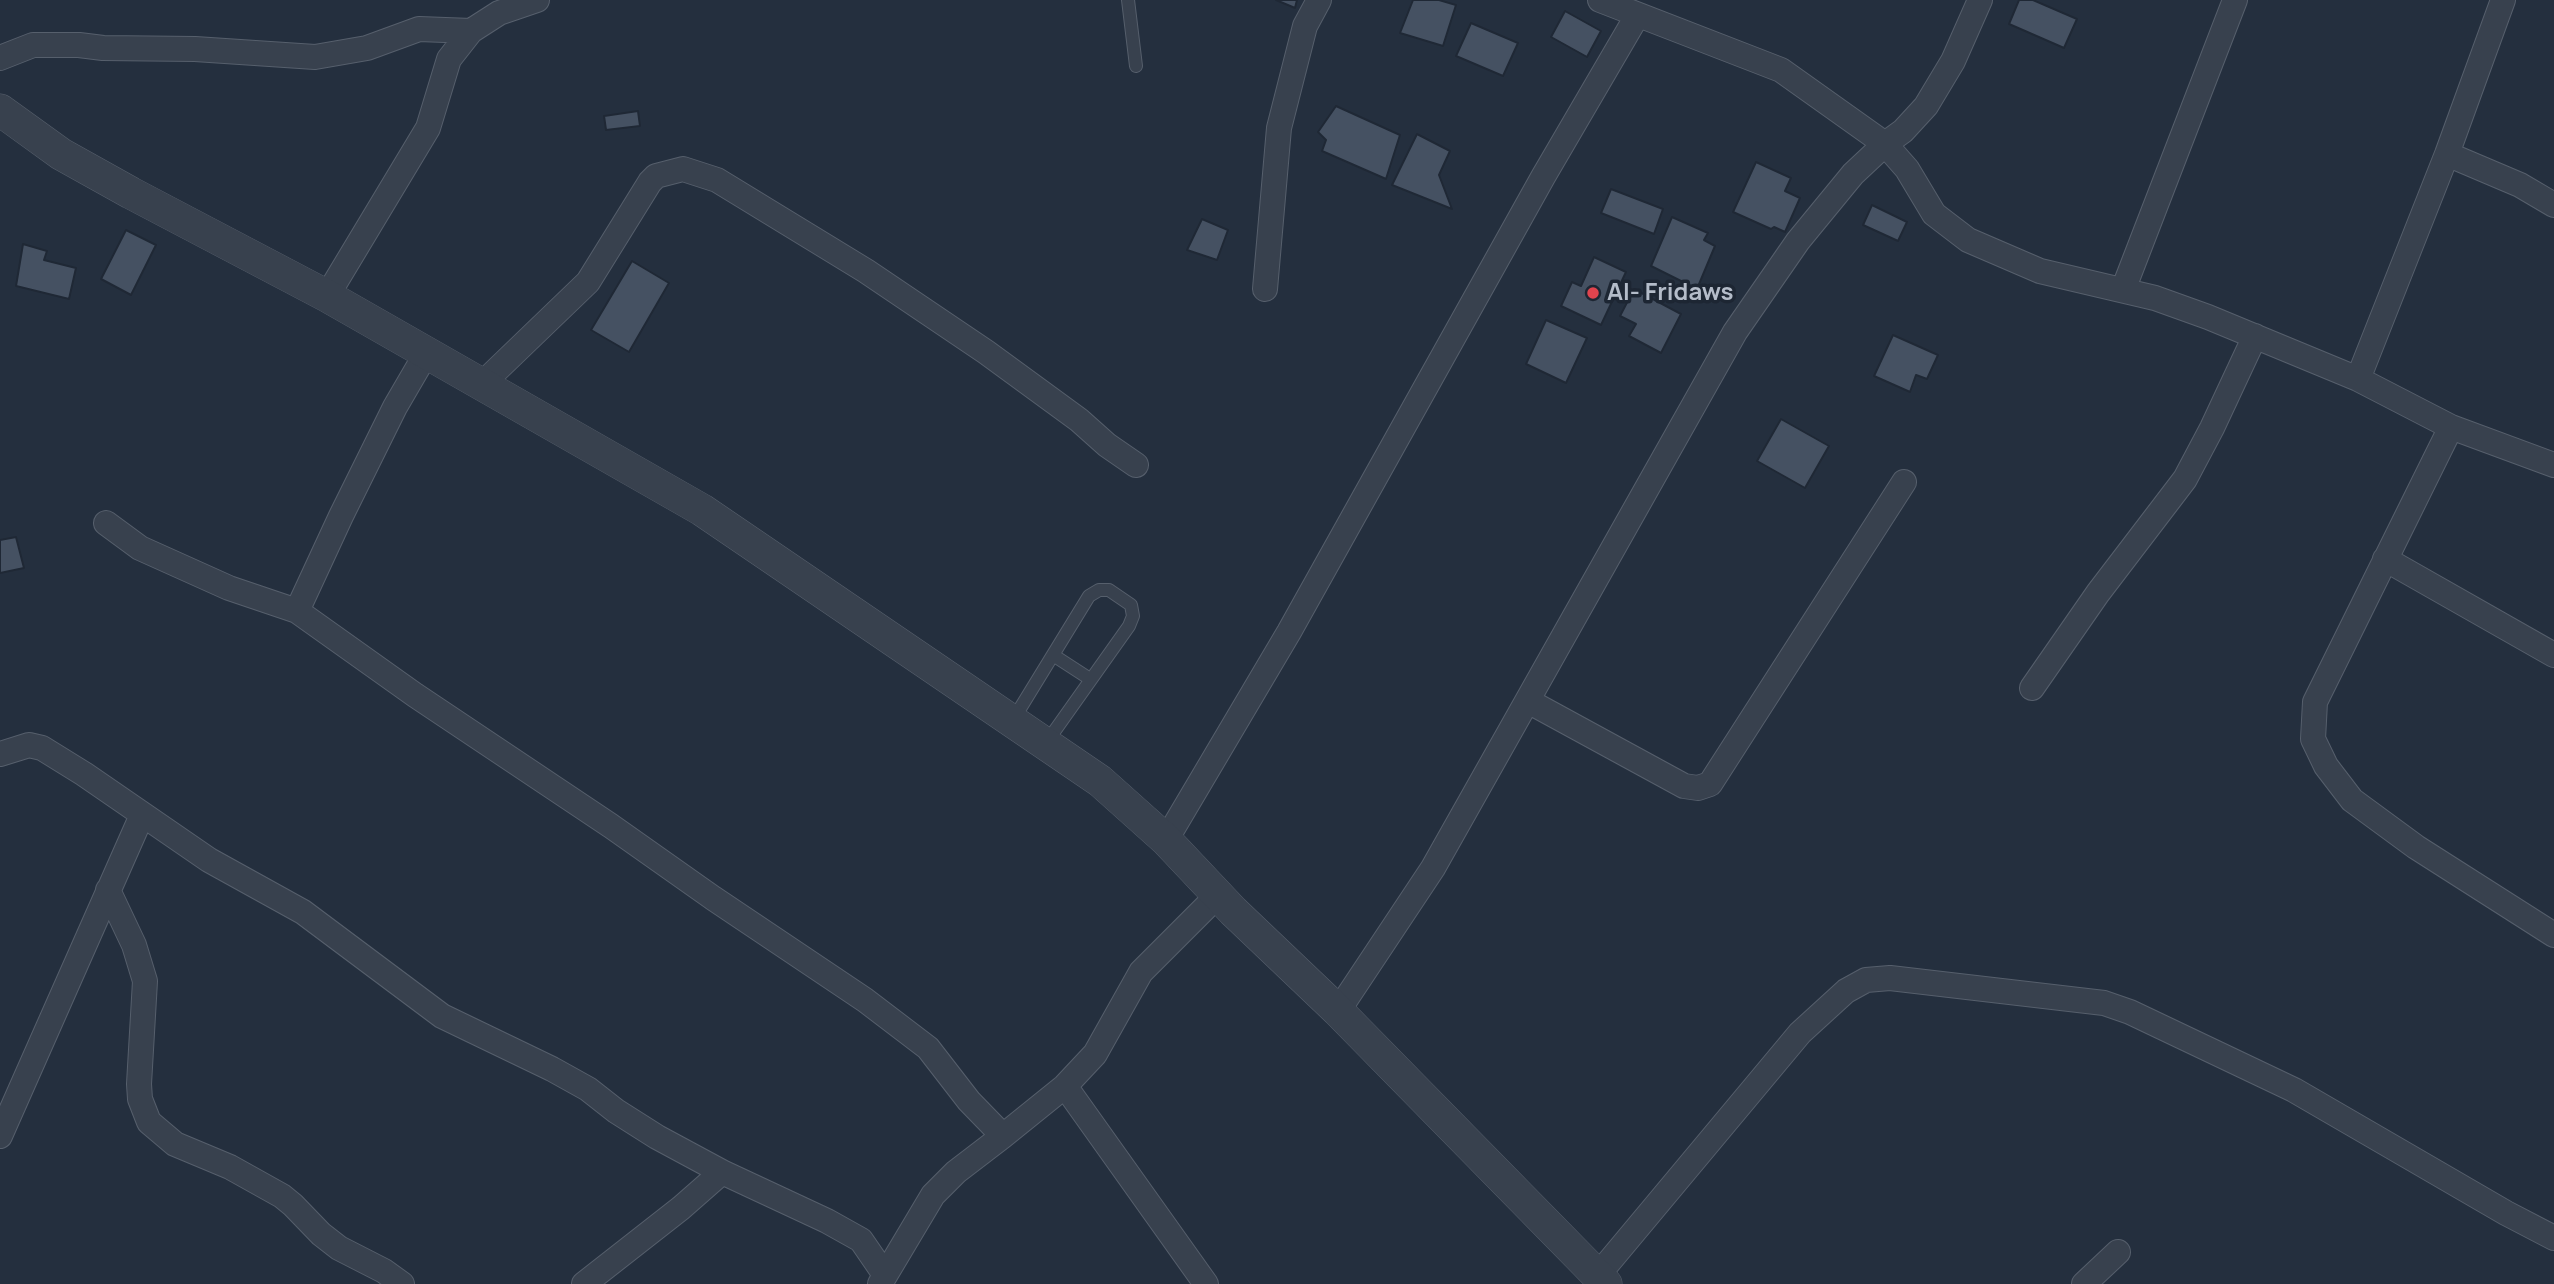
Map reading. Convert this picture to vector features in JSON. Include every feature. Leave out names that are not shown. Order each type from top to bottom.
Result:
[{"type":"street","points":[[327,296],[428,128],[449,59],[471,31],[499,13],[537,0]]},
{"type":"street","points":[[1265,289],[1279,128],[1305,26],[1319,0]]},
{"type":"street","points":[[1600,0],[1781,70],[1885,144],[1907,170],[1934,214],[1968,240],[2040,271],[2169,303],[2358,379],[2451,427],[2554,465]]},
{"type":"street","points":[[1338,1011],[1416,897],[1735,332],[1798,240],[1853,174],[1903,131],[1926,106],[1953,61],[1980,0]]},
{"type":"street","points":[[2123,290],[2235,0]]},
{"type":"street","points":[[2358,379],[2447,154],[2503,0]]},
{"type":"street","points":[[1166,840],[1289,632],[1637,16]]},
{"type":"street","points":[[0,58],[33,46],[79,45],[315,57],[367,48],[419,29],[471,31]]},
{"type":"street","points":[[2,114],[61,154],[327,296],[702,510],[1100,781],[1166,840],[1602,1280],[1800,1033],[1846,991],[1866,980],[1890,978],[2104,1003],[2130,1012],[2294,1090],[2554,1238]]},
{"type":"street","points":[[2447,154],[2520,185],[2554,205]]},
{"type":"street","points":[[482,384],[588,282],[650,182],[656,176],[683,169],[717,180],[866,271],[986,352],[1136,465]]},
{"type":"street","points":[[2032,688],[2098,593],[2185,479],[2255,337]]},
{"type":"street","points":[[297,611],[395,407],[427,352]]},
{"type":"street","points":[[2451,427],[2315,702],[2313,739],[2326,766],[2351,800],[2416,847],[2554,935]]},
{"type":"street","points":[[1528,701],[1684,786],[1698,788],[1710,784],[1904,482]]},
{"type":"street","points":[[106,523],[141,548],[229,588],[297,611],[426,702],[865,1000],[928,1048],[969,1101],[1003,1136]]},
{"type":"street","points":[[2385,559],[2554,655]]},
{"type":"street","points":[[0,754],[29,745],[42,748],[85,774],[209,860],[303,912],[442,1016],[588,1089],[657,1137],[722,1172],[862,1240],[882,1279]]},
{"type":"street","points":[[0,1136],[142,815]]},
{"type":"street","points":[[108,890],[134,945],[145,981],[139,1084],[140,1098],[149,1122],[176,1144],[230,1167],[282,1196],[339,1248],[384,1271],[402,1284]]},
{"type":"street","points":[[882,1279],[933,1195],[956,1172],[1065,1086],[1096,1054],[1141,972],[1218,895]]},
{"type":"street","points":[[1065,1086],[1206,1284]]},
{"type":"street","points":[[584,1284],[681,1208],[722,1172]]},
{"type":"street","points":[[2084,1284],[2118,1252]]},
{"type":"lane","points":[[1128,0],[1136,66]]},
{"type":"lane","points":[[1013,721],[1088,596],[1099,590],[1109,590],[1131,605],[1133,616],[1129,626],[1046,744]]},
{"type":"lane","points":[[1053,654],[1090,679]]},
{"type":"building","points":[[1276,0],[1297,0],[1295,8]]},
{"type":"building","points":[[1413,0],[1439,0],[1456,5],[1443,46],[1400,33]]},
{"type":"building","points":[[2019,0],[2033,0],[2077,19],[2064,48],[2009,24]]},
{"type":"building","points":[[1565,11],[1601,31],[1587,57],[1551,37]]},
{"type":"building","points":[[1471,23],[1518,43],[1503,76],[1456,56]]},
{"type":"building","points":[[1336,106],[1400,135],[1386,179],[1322,151],[1326,140],[1318,132]]},
{"type":"building","points":[[638,111],[640,126],[606,130],[604,116]]},
{"type":"building","points":[[1417,134],[1450,151],[1439,175],[1452,209],[1392,185]]},
{"type":"building","points":[[1756,162],[1791,178],[1785,191],[1800,198],[1785,232],[1774,227],[1771,229],[1733,212]]},
{"type":"building","points":[[1611,189],[1663,209],[1654,234],[1601,213]]},
{"type":"building","points":[[1872,205],[1907,222],[1898,241],[1863,225]]},
{"type":"building","points":[[1672,217],[1708,233],[1704,240],[1715,246],[1697,289],[1651,266]]},
{"type":"building","points":[[1202,219],[1228,230],[1217,260],[1187,250]]},
{"type":"building","points":[[126,230],[156,245],[131,295],[101,279]]},
{"type":"building","points":[[23,244],[47,251],[44,260],[76,268],[69,299],[16,286]]},
{"type":"building","points":[[1594,257],[1626,272],[1601,325],[1561,306],[1572,282],[1581,286]]},
{"type":"building","points":[[632,261],[669,283],[629,352],[591,330]]},
{"type":"building","points":[[1634,289],[1681,314],[1661,353],[1629,336],[1636,324],[1620,316]]},
{"type":"building","points":[[1546,320],[1587,338],[1566,383],[1526,364]]},
{"type":"building","points":[[1893,335],[1938,355],[1927,379],[1916,375],[1910,392],[1874,376]]},
{"type":"building","points":[[1781,419],[1829,446],[1805,488],[1757,461]]},
{"type":"building","points":[[16,537],[24,568],[0,573],[0,540]]},
{"type":"place","name":"Al- Fridaws","points":[[1593,293]]}]
